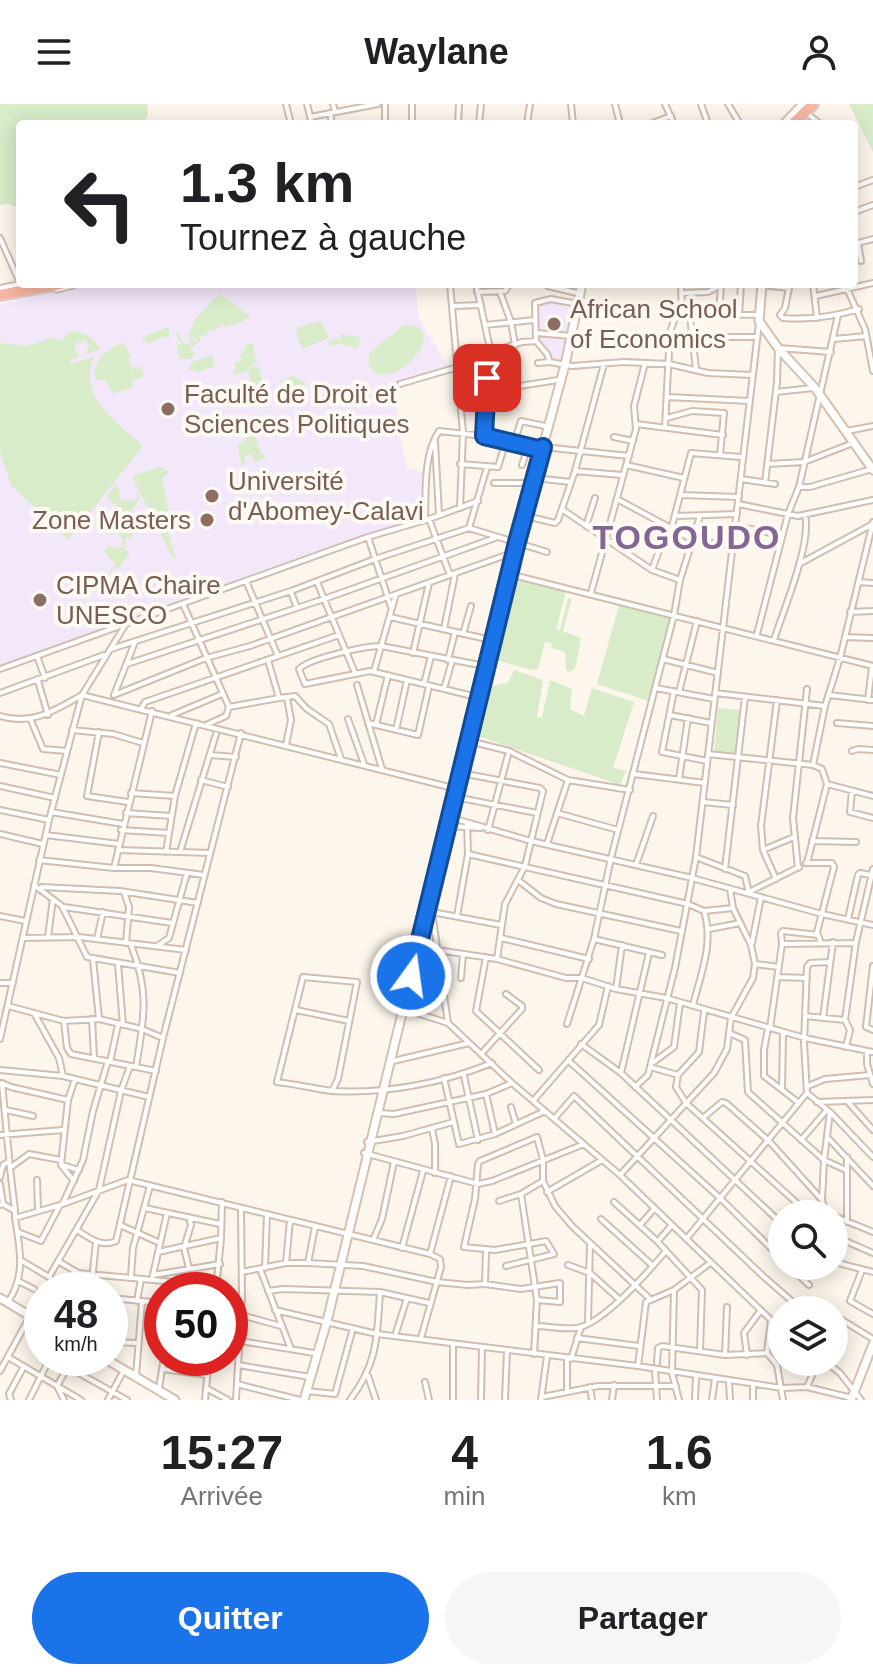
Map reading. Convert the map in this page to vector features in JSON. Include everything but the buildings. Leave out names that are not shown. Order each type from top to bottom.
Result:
[{"type":"highway","points":[[795,120],[810,106]]},
{"type":"highway","points":[[0,293],[22,288]]},
{"type":"highway","points":[[0,293],[33,288]]},
{"type":"main road","points":[[0,293],[41,288]]},
{"type":"main road","points":[[576,304],[579,288]]},
{"type":"main road","points":[[540,448],[563,365],[579,288]]},
{"type":"main road","points":[[762,288],[759,318],[778,348],[818,392],[873,470]]},
{"type":"main road","points":[[455,792],[545,426],[563,365]]},
{"type":"main road","points":[[303,1398],[333,1292],[532,480]]},
{"type":"main road","points":[[2,1300],[24,1313]]},
{"type":"main road","points":[[309,1376],[326,1320]]},
{"type":"main road","points":[[853,1397],[873,1341]]},
{"type":"main road","points":[[128,1372],[175,1400]]},
{"type":"street","points":[[307,104],[311,120]]},
{"type":"street","points":[[332,120],[333,104]]},
{"type":"street","points":[[310,117],[378,104]]},
{"type":"street","points":[[665,104],[672,120]]},
{"type":"street","points":[[660,120],[671,116]]},
{"type":"street","points":[[858,186],[873,180]]},
{"type":"street","points":[[858,181],[862,184]]},
{"type":"street","points":[[0,238],[16,273]]},
{"type":"street","points":[[858,250],[861,261]]},
{"type":"street","points":[[451,288],[463,433],[460,508]]},
{"type":"street","points":[[476,288],[491,353]]},
{"type":"street","points":[[476,292],[500,292],[509,288]]},
{"type":"street","points":[[556,288],[577,293]]},
{"type":"street","points":[[681,288],[682,314]]},
{"type":"street","points":[[682,293],[708,292],[715,288]]},
{"type":"street","points":[[719,314],[722,288]]},
{"type":"street","points":[[739,315],[741,288]]},
{"type":"street","points":[[789,288],[781,317],[817,318],[859,309]]},
{"type":"street","points":[[814,288],[817,318]]},
{"type":"street","points":[[816,296],[840,288]]},
{"type":"street","points":[[847,288],[859,309],[873,371]]},
{"type":"street","points":[[500,292],[511,322],[515,345]]},
{"type":"street","points":[[550,362],[536,341],[536,302],[551,299],[576,304]]},
{"type":"street","points":[[453,306],[481,305]]},
{"type":"street","points":[[635,1087],[648,1075],[651,1066],[696,857],[759,318],[682,314]]},
{"type":"street","points":[[665,427],[670,332],[673,321],[682,314]]},
{"type":"street","points":[[757,635],[782,535],[799,487],[818,392],[832,352],[838,315]]},
{"type":"street","points":[[690,316],[696,369]]},
{"type":"street","points":[[485,325],[535,320]]},
{"type":"street","points":[[865,329],[873,327]]},
{"type":"street","points":[[536,333],[570,336]]},
{"type":"street","points":[[834,339],[866,336]]},
{"type":"street","points":[[694,337],[757,337]]},
{"type":"street","points":[[400,384],[515,345],[536,341]]},
{"type":"street","points":[[765,483],[778,348],[832,352]]},
{"type":"street","points":[[591,593],[633,441],[636,424],[634,406],[645,362]]},
{"type":"street","points":[[538,363],[645,362],[708,373],[752,375]]},
{"type":"street","points":[[525,516],[555,523],[563,510],[604,364]]},
{"type":"street","points":[[458,365],[517,387],[558,380]]},
{"type":"street","points":[[484,436],[487,378]]},
{"type":"street","points":[[776,392],[818,392]]},
{"type":"street","points":[[668,397],[750,401]]},
{"type":"street","points":[[666,419],[692,411],[722,412],[725,414],[720,455]]},
{"type":"street","points":[[514,443],[521,421],[545,426]]},
{"type":"street","points":[[636,424],[723,435]]},
{"type":"street","points":[[847,431],[873,426]]},
{"type":"street","points":[[444,629],[452,575],[427,520],[427,477],[439,431],[484,436],[528,447],[629,456]]},
{"type":"street","points":[[614,437],[633,441]]},
{"type":"street","points":[[434,441],[439,515]]},
{"type":"street","points":[[460,464],[499,465],[506,441]]},
{"type":"street","points":[[767,464],[804,462],[855,442]]},
{"type":"street","points":[[522,465],[528,447]]},
{"type":"street","points":[[652,570],[675,516],[691,453],[742,457]]},
{"type":"street","points":[[626,465],[684,478]]},
{"type":"street","points":[[469,528],[487,467]]},
{"type":"street","points":[[799,487],[808,488],[873,470]]},
{"type":"street","points":[[575,471],[622,475]]},
{"type":"street","points":[[741,479],[775,484]]},
{"type":"street","points":[[494,483],[532,480],[571,482]]},
{"type":"street","points":[[680,495],[738,501],[788,514],[805,515],[873,500]]},
{"type":"street","points":[[586,526],[595,498]]},
{"type":"street","points":[[617,499],[693,540],[733,546]]},
{"type":"street","points":[[0,669],[368,537],[478,501]]},
{"type":"street","points":[[563,510],[652,570],[680,580]]},
{"type":"street","points":[[675,516],[737,514]]},
{"type":"street","points":[[774,640],[799,564],[807,527],[805,515]]},
{"type":"street","points":[[567,1024],[589,959],[604,886],[656,688],[680,580],[700,516]]},
{"type":"street","points":[[799,564],[873,523]]},
{"type":"street","points":[[813,765],[825,706],[873,523]]},
{"type":"street","points":[[736,526],[782,535]]},
{"type":"street","points":[[111,649],[291,591],[469,528],[547,552]]},
{"type":"street","points":[[368,537],[392,609]]},
{"type":"street","points":[[127,664],[498,537]]},
{"type":"street","points":[[114,695],[206,658],[512,553]]},
{"type":"street","points":[[508,573],[872,666],[870,700],[829,695]]},
{"type":"street","points":[[246,581],[278,656]]},
{"type":"street","points":[[317,582],[355,673]]},
{"type":"street","points":[[858,582],[873,583]]},
{"type":"street","points":[[413,653],[429,583]]},
{"type":"street","points":[[291,591],[297,608]]},
{"type":"street","points":[[374,671],[396,594]]},
{"type":"street","points":[[183,604],[229,707],[226,716],[205,724]]},
{"type":"street","points":[[463,634],[471,606]]},
{"type":"street","points":[[850,612],[873,611]]},
{"type":"street","points":[[390,617],[491,640]]},
{"type":"street","points":[[697,621],[661,750],[663,753],[707,761]]},
{"type":"street","points":[[0,1039],[26,921],[37,886],[39,860],[82,695],[125,626]]},
{"type":"street","points":[[444,689],[455,632]]},
{"type":"street","points":[[141,709],[145,702],[339,635]]},
{"type":"street","points":[[845,637],[873,638]]},
{"type":"street","points":[[111,701],[135,642]]},
{"type":"street","points":[[477,697],[374,671],[306,684],[299,669],[303,664],[359,648],[381,646],[485,666]]},
{"type":"street","points":[[0,693],[106,654]]},
{"type":"street","points":[[37,656],[45,678]]},
{"type":"street","points":[[368,723],[419,734],[431,656]]},
{"type":"street","points":[[663,659],[718,673]]},
{"type":"street","points":[[268,660],[279,698]]},
{"type":"street","points":[[376,725],[388,675]]},
{"type":"street","points":[[396,730],[407,680]]},
{"type":"street","points":[[38,681],[48,715]]},
{"type":"street","points":[[357,685],[382,769]]},
{"type":"street","points":[[656,688],[825,706]]},
{"type":"street","points":[[798,868],[794,837],[807,689]]},
{"type":"street","points":[[170,715],[222,694]]},
{"type":"street","points":[[0,716],[12,720],[48,715],[82,695],[364,764],[495,804],[537,813]]},
{"type":"street","points":[[229,707],[295,696],[307,709],[329,724],[341,759]]},
{"type":"street","points":[[725,869],[745,697]]},
{"type":"street","points":[[286,745],[291,720],[287,698]]},
{"type":"street","points":[[776,879],[763,850],[761,826],[777,700]]},
{"type":"street","points":[[114,868],[152,711]]},
{"type":"street","points":[[670,714],[711,723]]},
{"type":"street","points":[[30,718],[43,749],[67,751]]},
{"type":"street","points":[[679,780],[688,718]]},
{"type":"street","points":[[348,719],[364,764]]},
{"type":"street","points":[[166,852],[175,796],[196,723]]},
{"type":"street","points":[[837,723],[873,726]]},
{"type":"street","points":[[72,730],[99,732],[143,743]]},
{"type":"street","points":[[99,732],[87,796],[128,802]]},
{"type":"street","points":[[77,1230],[96,1242],[114,1243],[120,1225],[128,1180],[241,733]]},
{"type":"street","points":[[180,852],[216,734]]},
{"type":"street","points":[[468,741],[509,751],[568,780],[630,790]]},
{"type":"street","points":[[852,751],[873,750]]},
{"type":"street","points":[[708,754],[813,765],[822,769],[827,784],[807,863]]},
{"type":"street","points":[[210,755],[236,757]]},
{"type":"street","points":[[485,829],[508,755]]},
{"type":"street","points":[[0,763],[61,775]]},
{"type":"street","points":[[461,773],[542,789],[525,866],[505,904],[497,959]]},
{"type":"street","points":[[634,774],[705,783]]},
{"type":"street","points":[[201,780],[228,787]]},
{"type":"street","points":[[547,844],[568,780]]},
{"type":"street","points":[[827,784],[873,796]]},
{"type":"street","points":[[0,786],[55,798]]},
{"type":"street","points":[[852,791],[850,812],[873,818]]},
{"type":"street","points":[[131,793],[175,796]]},
{"type":"street","points":[[702,802],[733,805]]},
{"type":"street","points":[[0,810],[49,820]]},
{"type":"street","points":[[51,812],[169,833]]},
{"type":"street","points":[[126,813],[172,816]]},
{"type":"street","points":[[557,813],[618,830]]},
{"type":"street","points":[[636,865],[653,816]]},
{"type":"street","points":[[449,820],[873,925]]},
{"type":"street","points":[[457,916],[468,854],[467,826]]},
{"type":"street","points":[[0,834],[43,844]]},
{"type":"street","points":[[46,835],[119,844]]},
{"type":"street","points":[[763,850],[794,837]]},
{"type":"street","points":[[812,841],[856,842]]},
{"type":"street","points":[[118,850],[210,853]]},
{"type":"street","points":[[468,854],[688,904],[704,911],[733,908]]},
{"type":"street","points":[[696,857],[745,876],[749,893]]},
{"type":"street","points":[[39,860],[204,875]]},
{"type":"street","points":[[749,893],[807,863],[832,863],[818,935],[821,943]]},
{"type":"street","points":[[157,946],[169,938],[187,873]]},
{"type":"street","points":[[846,1047],[850,1027],[845,1020],[856,942],[872,873],[858,875],[848,920]]},
{"type":"street","points":[[518,880],[548,901],[599,915],[682,931]]},
{"type":"street","points":[[37,886],[124,892],[198,903]]},
{"type":"street","points":[[37,886],[62,906],[79,937],[85,956],[180,973]]},
{"type":"street","points":[[620,1175],[714,1073],[727,1049],[731,1018],[752,979],[755,964],[751,945],[733,908],[730,889]]},
{"type":"street","points":[[52,1272],[99,1190],[121,1091],[133,1066],[142,1029],[145,997],[140,966],[128,944],[129,916],[124,892]]},
{"type":"street","points":[[751,945],[761,896]]},
{"type":"street","points":[[48,937],[54,899]]},
{"type":"street","points":[[62,906],[172,923]]},
{"type":"street","points":[[448,1023],[438,950],[428,908],[501,925]]},
{"type":"street","points":[[693,1005],[708,954],[709,929],[704,911]]},
{"type":"street","points":[[97,939],[103,912]]},
{"type":"street","points":[[0,916],[26,921]]},
{"type":"street","points":[[709,929],[740,923]]},
{"type":"street","points":[[799,1103],[768,1080],[763,1070],[778,977],[781,933],[818,935]]},
{"type":"street","points":[[23,938],[79,937],[186,950]]},
{"type":"street","points":[[501,938],[589,959]]},
{"type":"street","points":[[594,939],[662,955]]},
{"type":"street","points":[[823,1018],[833,942]]},
{"type":"street","points":[[782,944],[856,942]]},
{"type":"street","points":[[616,989],[622,945]]},
{"type":"street","points":[[417,946],[497,959],[566,978],[582,978],[616,989],[693,1005],[805,1038],[870,1052],[873,1084]]},
{"type":"street","points":[[621,1073],[649,953]]},
{"type":"street","points":[[461,978],[463,954]]},
{"type":"street","points":[[486,957],[476,1011],[539,1070]]},
{"type":"street","points":[[93,959],[94,1058]]},
{"type":"street","points":[[830,962],[808,964],[805,1016],[808,1089],[817,1102],[873,1157]]},
{"type":"street","points":[[17,1232],[41,1241],[79,1170],[100,1086],[121,1025],[118,964]]},
{"type":"street","points":[[755,964],[779,967]]},
{"type":"street","points":[[873,966],[866,1027],[873,1030]]},
{"type":"street","points":[[332,1091],[338,1079],[357,982],[303,977],[277,1082],[332,1091],[381,1091],[464,1075],[492,1063]]},
{"type":"street","points":[[778,977],[807,978]]},
{"type":"street","points":[[0,983],[13,983]]},
{"type":"street","points":[[533,1101],[599,1025],[608,986]]},
{"type":"street","points":[[482,1053],[522,1009],[506,994]]},
{"type":"street","points":[[651,1066],[674,1047],[680,1003]]},
{"type":"street","points":[[8,1006],[64,1021],[95,1019],[142,1029],[163,1038]]},
{"type":"street","points":[[402,1009],[448,1023],[512,1083],[620,1175],[768,1317]]},
{"type":"street","points":[[296,1010],[349,1021]]},
{"type":"street","points":[[705,1011],[699,1052],[678,1075],[676,1087],[686,1103],[794,1200]]},
{"type":"street","points":[[34,1013],[59,1058],[63,1076]]},
{"type":"street","points":[[805,1016],[845,1020]]},
{"type":"street","points":[[64,1021],[68,1051]]},
{"type":"street","points":[[782,1090],[780,1055],[783,1032]]},
{"type":"street","points":[[729,1033],[745,1040],[748,1092],[824,1160],[846,1170]]},
{"type":"street","points":[[389,1062],[469,1043]]},
{"type":"street","points":[[581,1044],[621,1073],[768,1210]]},
{"type":"street","points":[[68,1051],[156,1071]]},
{"type":"street","points":[[59,1058],[68,1051]]},
{"type":"street","points":[[569,1061],[768,1245]]},
{"type":"street","points":[[651,1066],[678,1075]]},
{"type":"street","points":[[0,1070],[63,1076],[149,1097]]},
{"type":"street","points":[[464,1075],[478,1140]]},
{"type":"street","points":[[687,1238],[783,1124],[808,1089],[825,1079],[870,1075]]},
{"type":"street","points":[[444,1078],[459,1144],[495,1134],[545,1111]]},
{"type":"street","points":[[74,1181],[61,1163],[68,1100],[75,1079]]},
{"type":"street","points":[[1,1082],[68,1100]]},
{"type":"street","points":[[1,1082],[6,1110],[3,1135],[22,1261],[18,1281],[2,1300]]},
{"type":"street","points":[[376,1112],[386,1115],[486,1094],[512,1083]]},
{"type":"street","points":[[486,1094],[495,1134]]},
{"type":"street","points":[[554,1119],[574,1096],[786,1296]]},
{"type":"street","points":[[817,1102],[873,1100]]},
{"type":"street","points":[[847,1101],[873,1130]]},
{"type":"street","points":[[703,1118],[722,1102],[726,1103],[769,1141],[822,1200]]},
{"type":"street","points":[[511,1107],[516,1124]]},
{"type":"street","points":[[6,1110],[33,1116]]},
{"type":"street","points":[[801,1140],[828,1111]]},
{"type":"street","points":[[822,1200],[828,1111]]},
{"type":"street","points":[[369,1142],[453,1122]]},
{"type":"street","points":[[432,1129],[435,1173]]},
{"type":"street","points":[[3,1135],[63,1130]]},
{"type":"street","points":[[506,1266],[554,1254],[546,1241],[486,1251],[464,1247],[480,1161],[537,1137],[547,1192],[567,1220],[649,1298]]},
{"type":"street","points":[[828,1138],[873,1186]]},
{"type":"street","points":[[366,1154],[478,1184],[584,1144]]},
{"type":"street","points":[[0,1177],[3,1165],[29,1154],[79,1170]]},
{"type":"street","points":[[847,1157],[847,1200]]},
{"type":"street","points":[[547,1192],[602,1160]]},
{"type":"street","points":[[372,1241],[382,1219],[394,1162]]},
{"type":"street","points":[[402,1248],[423,1171]]},
{"type":"street","points":[[430,1254],[451,1176]]},
{"type":"street","points":[[37,1180],[38,1211]]},
{"type":"street","points":[[15,1218],[62,1205],[128,1180],[430,1254],[441,1262],[421,1338]]},
{"type":"street","points":[[499,1201],[521,1194],[543,1181]]},
{"type":"street","points":[[0,1184],[2,1205],[15,1211]]},
{"type":"street","points":[[131,1277],[133,1248],[150,1186]]},
{"type":"street","points":[[521,1194],[536,1286],[534,1354]]},
{"type":"street","points":[[219,1272],[222,1202]]},
{"type":"street","points":[[614,1202],[657,1241],[692,1279],[703,1296],[700,1350]]},
{"type":"street","points":[[145,1208],[220,1224]]},
{"type":"street","points":[[241,1208],[242,1272],[286,1263],[308,1263],[363,1266],[437,1282],[485,1284],[508,1289],[561,1284],[560,1302],[537,1300]]},
{"type":"street","points":[[640,1225],[654,1209]]},
{"type":"street","points":[[154,1272],[167,1213]]},
{"type":"street","points":[[267,1214],[263,1269],[268,1291],[291,1349]]},
{"type":"street","points":[[189,1217],[191,1225],[184,1248],[189,1268]]},
{"type":"street","points":[[601,1219],[653,1266]]},
{"type":"street","points":[[191,1225],[199,1220]]},
{"type":"street","points":[[286,1263],[290,1220]]},
{"type":"street","points":[[848,1222],[873,1232]]},
{"type":"street","points":[[120,1225],[160,1243]]},
{"type":"street","points":[[657,1241],[672,1225]]},
{"type":"street","points":[[308,1263],[315,1227]]},
{"type":"street","points":[[158,1252],[221,1238]]},
{"type":"street","points":[[94,1272],[96,1242]]},
{"type":"street","points":[[587,1324],[590,1242]]},
{"type":"street","points":[[848,1242],[873,1253]]},
{"type":"street","points":[[485,1284],[486,1251]]},
{"type":"street","points":[[537,1326],[581,1327],[587,1324],[620,1300],[666,1251]]},
{"type":"street","points":[[22,1261],[41,1272]]},
{"type":"street","points":[[58,1261],[76,1272]]},
{"type":"street","points":[[638,1366],[644,1307],[649,1298],[674,1290],[710,1262]]},
{"type":"street","points":[[173,1272],[220,1264]]},
{"type":"street","points":[[568,1265],[590,1273],[620,1300]]},
{"type":"street","points":[[848,1266],[873,1272]]},
{"type":"street","points":[[862,1270],[850,1301],[873,1314]]},
{"type":"street","points":[[128,1277],[144,1278]]},
{"type":"street","points":[[136,1376],[141,1279]]},
{"type":"street","points":[[804,1280],[809,1285]]},
{"type":"street","points":[[18,1281],[24,1284]]},
{"type":"street","points":[[674,1290],[672,1373],[679,1400]]},
{"type":"street","points":[[268,1291],[380,1292],[429,1303]]},
{"type":"street","points":[[350,1400],[368,1376],[377,1334],[380,1292]]},
{"type":"street","points":[[395,1336],[407,1298]]},
{"type":"street","points":[[128,1300],[144,1301]]},
{"type":"street","points":[[725,1355],[727,1307]]},
{"type":"street","points":[[275,1310],[377,1334],[638,1366],[782,1388],[807,1387],[861,1400]]},
{"type":"street","points":[[747,1355],[744,1333],[761,1310]]},
{"type":"street","points":[[248,1316],[281,1326]]},
{"type":"street","points":[[848,1324],[873,1341]]},
{"type":"street","points":[[0,1371],[24,1327]]},
{"type":"street","points":[[566,1400],[569,1359],[581,1327]]},
{"type":"street","points":[[237,1384],[303,1398],[333,1395],[353,1328]]},
{"type":"street","points":[[577,1338],[639,1346]]},
{"type":"street","points":[[248,1342],[314,1353]]},
{"type":"street","points":[[128,1343],[138,1343]]},
{"type":"street","points":[[453,1345],[453,1400]]},
{"type":"street","points":[[767,1353],[768,1345]]},
{"type":"street","points":[[657,1363],[658,1348],[673,1346],[725,1355],[767,1353]]},
{"type":"street","points":[[481,1400],[482,1347]]},
{"type":"street","points":[[505,1400],[507,1350]]},
{"type":"street","points":[[767,1353],[776,1362],[783,1400]]},
{"type":"street","points":[[547,1356],[542,1398],[590,1387],[676,1386]]},
{"type":"street","points":[[8,1357],[24,1366],[9,1394],[11,1400]]},
{"type":"street","points":[[248,1367],[309,1376]]},
{"type":"street","points":[[655,1370],[657,1400]]},
{"type":"street","points":[[29,1400],[40,1376]]},
{"type":"street","points":[[42,1376],[81,1400]]},
{"type":"street","points":[[57,1386],[63,1376]]},
{"type":"street","points":[[84,1376],[127,1400]]},
{"type":"street","points":[[108,1400],[121,1376]]},
{"type":"street","points":[[159,1391],[162,1376]]},
{"type":"street","points":[[205,1400],[207,1376]]},
{"type":"street","points":[[236,1400],[237,1376]]},
{"type":"street","points":[[368,1376],[376,1400]]},
{"type":"street","points":[[695,1400],[696,1376]]},
{"type":"street","points":[[807,1387],[812,1376]]},
{"type":"street","points":[[842,1376],[853,1397]]},
{"type":"street","points":[[712,1400],[715,1379]]},
{"type":"street","points":[[729,1381],[730,1400]]},
{"type":"street","points":[[425,1382],[429,1400]]},
{"type":"street","points":[[753,1384],[753,1400]]},
{"type":"street","points":[[612,1400],[614,1385]]},
{"type":"street","points":[[57,1386],[64,1400]]},
{"type":"street","points":[[590,1387],[592,1400]]},
{"type":"street","points":[[206,1388],[228,1400]]},
{"type":"shaded area","name":"Université d'Abomey-Calavi","points":[[66,288],[415,288],[419,319],[450,369],[395,383],[399,432],[407,468],[426,473],[422,519],[365,536],[0,668],[0,304]]},
{"type":"shaded area","name":"African School of Economics","points":[[548,302],[574,306],[562,363],[551,360],[538,342],[536,305]]},
{"type":"green space","points":[[0,104],[147,104],[146,120],[16,120],[16,207],[0,205]]},
{"type":"green space","points":[[849,104],[873,104],[873,152],[858,120]]},
{"type":"green space","points":[[219,294],[247,313],[250,320],[243,319],[225,327],[223,324],[210,331],[211,323],[207,335],[202,335],[199,342],[193,337],[191,339],[198,343],[190,349],[195,353],[191,359],[180,358],[176,343],[181,344],[176,333],[179,333],[182,342],[191,346],[188,337],[195,319]]},
{"type":"green space","points":[[321,321],[329,338],[302,349],[295,328]]},
{"type":"green space","points":[[404,325],[418,328],[424,336],[415,356],[393,373],[381,375],[372,370],[368,361],[370,352]]},
{"type":"green space","points":[[168,327],[170,338],[163,337],[149,344],[142,337]]},
{"type":"green space","points":[[74,331],[88,335],[101,348],[88,354],[87,340],[74,344],[79,357],[70,360],[71,364],[94,356],[90,371],[95,396],[111,417],[143,446],[68,540],[11,485],[0,451],[0,343],[27,346],[51,338],[63,340],[65,335]]},
{"type":"green space","points":[[341,334],[360,337],[358,348],[339,344],[330,346],[329,340],[338,338],[340,343]]},
{"type":"green space","points":[[124,342],[131,357],[128,359],[132,369],[141,366],[144,376],[132,381],[133,387],[113,394],[105,380],[97,380],[94,376],[95,369],[103,354]]},
{"type":"green space","points":[[253,343],[256,363],[245,369],[258,366],[264,385],[254,391],[248,371],[233,375],[235,368],[241,366],[236,367],[235,363],[238,361],[240,364],[241,359],[238,355],[243,354],[245,346]]},
{"type":"green space","points":[[212,355],[215,366],[199,372],[188,369],[192,362]]},
{"type":"green space","points":[[293,376],[305,382],[305,393],[297,396],[287,393],[286,384],[279,381]]},
{"type":"green space","points":[[254,432],[261,454],[266,458],[254,462],[251,454],[244,456],[246,464],[242,465],[237,445],[246,440],[246,435]]},
{"type":"green space","points":[[160,467],[169,472],[162,479],[171,521],[178,527],[168,534],[176,557],[172,557],[132,476]]},
{"type":"green space","points":[[115,485],[121,501],[137,499],[136,490],[140,497],[129,516],[107,498]]},
{"type":"green space","points":[[129,516],[134,520],[129,528],[132,530],[126,533],[133,533],[131,540],[126,536],[125,548],[123,538],[117,534],[120,528],[111,535],[105,530],[115,526],[118,521],[124,523],[127,519],[129,524]]},
{"type":"green space","points":[[109,545],[117,549],[122,547],[130,553],[117,570],[114,568],[105,578],[112,567],[117,566],[104,551]]},
{"type":"green space","points":[[514,577],[566,591],[556,630],[560,630],[568,598],[572,599],[563,631],[581,638],[575,669],[569,672],[565,652],[551,648],[552,643],[545,642],[538,669],[499,661],[495,653]]},
{"type":"green space","points":[[619,605],[671,614],[649,701],[597,684]]},
{"type":"green space","points":[[514,670],[543,680],[537,717],[542,717],[550,680],[572,689],[570,709],[584,716],[592,688],[634,702],[613,768],[626,771],[620,785],[475,735],[490,686],[508,683]]},
{"type":"green space","points":[[718,708],[743,710],[739,756],[714,754]]},
{"type":"place","name":"African School of Economics","points":[[554,324]]},
{"type":"place","name":"Faculté de Droit et Sciences Politiques","points":[[168,409]]},
{"type":"place","name":"Université d'Abomey-Calavi","points":[[212,496]]},
{"type":"place","name":"Zone Masters","points":[[207,520]]},
{"type":"place","name":"CIPMA Chaire UNESCO","points":[[40,600]]},
{"type":"district","name":"TOGOUDO","points":[[687,537]]},
{"type":"route","points":[[411,976],[543,447],[538,449],[484,436],[487,378]]}]
